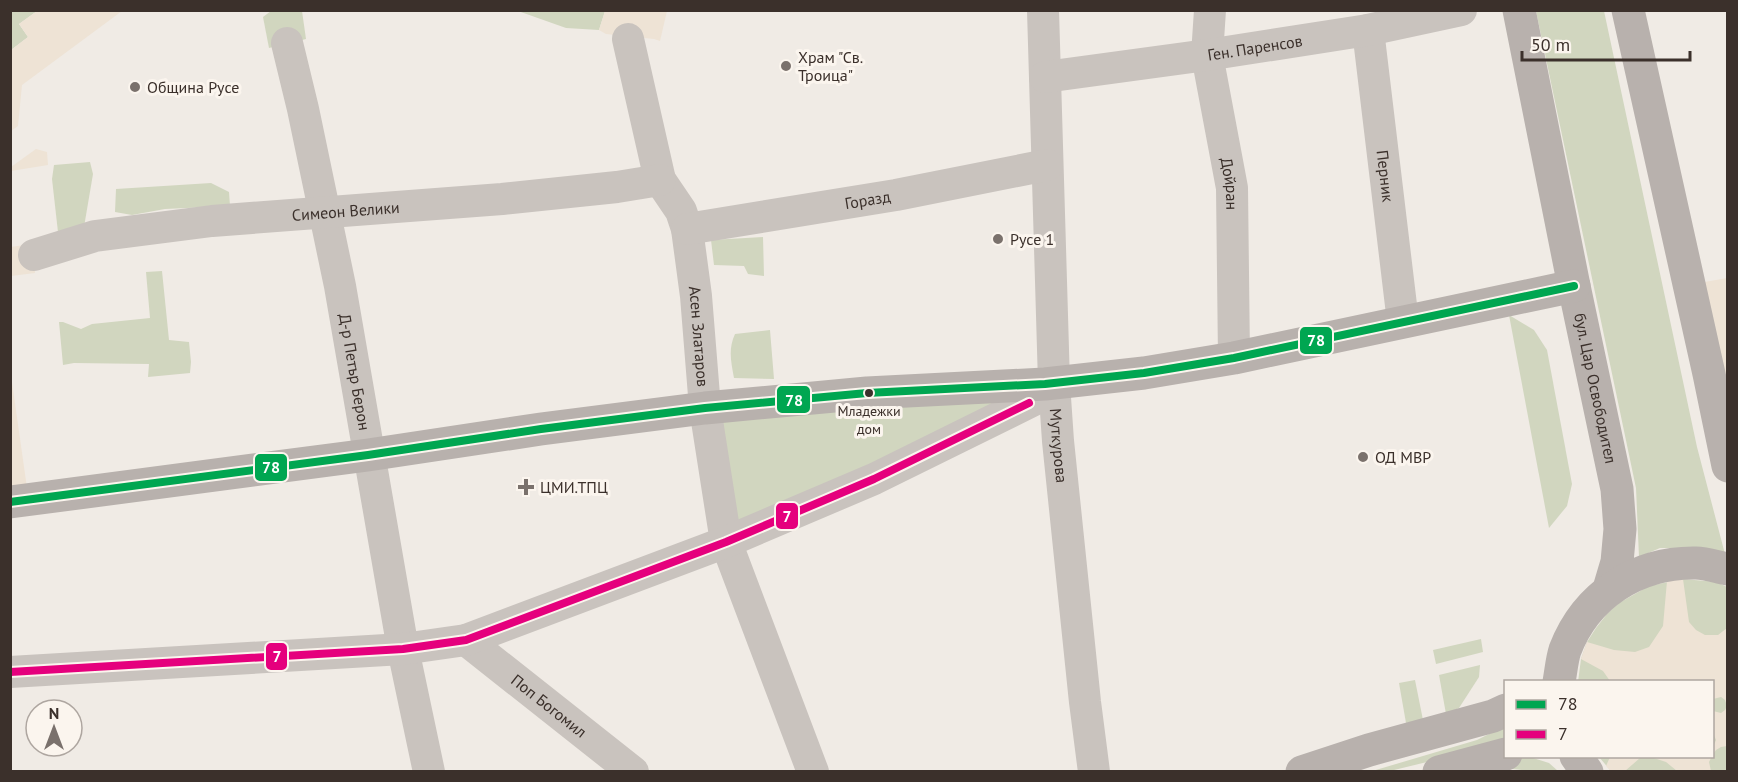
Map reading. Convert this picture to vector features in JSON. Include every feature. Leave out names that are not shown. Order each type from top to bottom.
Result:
[{"type":"main road","name":"бул. Цар Освободител","points":[[1519,10],[1617,489],[1620,529],[1617,562],[1609,589]]},
{"type":"main road","points":[[1628,10],[1728,466]]},
{"type":"main road","points":[[10,502],[705,408],[867,393],[1050,383],[1144,373],[1234,358],[1574,286]]},
{"type":"main road","name":"бул. Цар Освободител","points":[[1545,680],[1562,666],[1582,617],[1609,589],[1636,574],[1666,565],[1697,563],[1728,569]]},
{"type":"main road","points":[[1302,771],[1504,711]]},
{"type":"main road","points":[[1454,770],[1504,755]]},
{"type":"street","name":"Муткурова","points":[[1043,10],[1050,383],[1094,771]]},
{"type":"street","name":"Дойран","points":[[1210,10],[1207,55],[1232,188],[1234,358]]},
{"type":"street","name":"Ген. Паренсов","points":[[1045,77],[1368,30],[1461,10]]},
{"type":"street","name":"Перник","points":[[1368,30],[1403,322]]},
{"type":"street","name":"Асен Златаров","points":[[628,39],[660,180],[681,211],[687,229],[696,296],[705,408],[726,542],[813,771]]},
{"type":"street","name":"Д-р Петър Берон","points":[[287,44],[340,286],[403,649],[429,771]]},
{"type":"street","name":"Горазд","points":[[687,229],[896,195],[1047,165]]},
{"type":"street","name":"Симеон Велики","points":[[34,255],[95,236],[222,220],[502,199],[617,187],[660,180]]},
{"type":"street","points":[[10,672],[403,649],[466,640],[726,542],[874,479],[1038,398],[1050,383]]},
{"type":"street","name":"Поп Богомил","points":[[466,640],[633,771]]},
{"type":"green space","points":[[11,11],[37,11],[19,24],[28,37],[11,50]]},
{"type":"green space","points":[[271,11],[302,11],[306,39],[269,48],[263,17]]},
{"type":"green space","points":[[518,11],[605,11],[599,30],[566,28]]},
{"type":"green space","points":[[1536,11],[1604,11],[1697,447],[1726,558],[1698,548],[1660,548],[1639,557],[1636,488]]},
{"type":"green space","points":[[90,162],[93,174],[84,227],[59,241],[52,179],[54,165]]},
{"type":"green space","points":[[211,183],[229,192],[230,206],[165,209],[132,215],[115,212],[116,189]]},
{"type":"green space","points":[[763,237],[764,276],[748,274],[744,266],[714,265],[711,240]]},
{"type":"green space","points":[[162,271],[169,340],[189,342],[190,373],[148,377],[149,364],[74,363],[63,365],[59,322],[81,329],[92,324],[150,318],[146,272]]},
{"type":"green space","points":[[1509,315],[1534,330],[1547,350],[1572,484],[1567,506],[1549,528]]},
{"type":"green space","points":[[770,330],[774,379],[734,378],[731,350],[735,334]]},
{"type":"green space","points":[[1054,383],[726,542],[705,408]]},
{"type":"green space","points":[[1683,579],[1717,582],[1727,587],[1727,771],[1611,771],[1600,758],[1714,758],[1714,680],[1578,680],[1581,659],[1587,642],[1596,628],[1619,603],[1649,586]]},
{"type":"green space","points":[[1481,639],[1483,652],[1436,664],[1433,650]]},
{"type":"green space","points":[[1480,665],[1479,677],[1459,708],[1446,714],[1439,675]]},
{"type":"green space","points":[[1415,680],[1423,720],[1406,723],[1399,683]]},
{"type":"green space","points":[[1504,726],[1504,747],[1390,771],[1369,772],[1477,740]]},
{"type":"green space","points":[[1533,758],[1549,763],[1558,771],[1495,767],[1510,759]]},
{"type":"shaded area","points":[[37,11],[122,11],[22,85],[18,126],[11,131],[11,50],[28,37],[19,24]]},
{"type":"shaded area","points":[[605,11],[667,11],[660,41],[606,34],[599,30]]},
{"type":"shaded area","points":[[36,149],[47,152],[48,165],[11,171],[11,167]]},
{"type":"shaded area","points":[[33,244],[35,273],[11,276],[10,247]]},
{"type":"shaded area","points":[[1727,278],[1727,399],[1699,283]]},
{"type":"shaded area","points":[[10,368],[28,495],[10,497]]},
{"type":"shaded area","points":[[1683,579],[1689,622],[1696,630],[1705,635],[1718,635],[1727,628],[1727,706],[1721,697],[1714,699],[1714,680],[1609,680],[1603,671],[1581,659],[1587,642],[1614,650],[1635,652],[1649,647],[1663,626],[1667,581]]},
{"type":"shaded area","points":[[1727,706],[1727,746],[1721,747],[1714,753],[1716,740],[1714,711],[1721,713]]},
{"type":"shaded area","points":[[1610,758],[1640,758],[1625,771],[1611,771],[1606,766]]},
{"type":"shaded area","points":[[1654,758],[1711,758],[1709,762],[1711,771],[1677,771],[1666,762]]},
{"type":"transit line","name":"78","points":[[10,502],[705,408],[867,393],[1045,384],[1144,373],[1234,358],[1574,286]]},
{"type":"transit line","name":"7","points":[[10,672],[403,649],[466,640],[726,542],[874,479],[1029,403]]},
{"type":"place","name":"Храм \"Св. Троица\"","points":[[786,66]]},
{"type":"place","name":"Община Русе","points":[[135,87]]},
{"type":"place","name":"Русе 1","points":[[998,239]]},
{"type":"place","name":"Младежки дом","points":[[869,393]]},
{"type":"place","name":"ОД МВР","points":[[1363,457]]},
{"type":"place","name":"ЦМИ.ТПЦ","points":[[526,487]]}]
